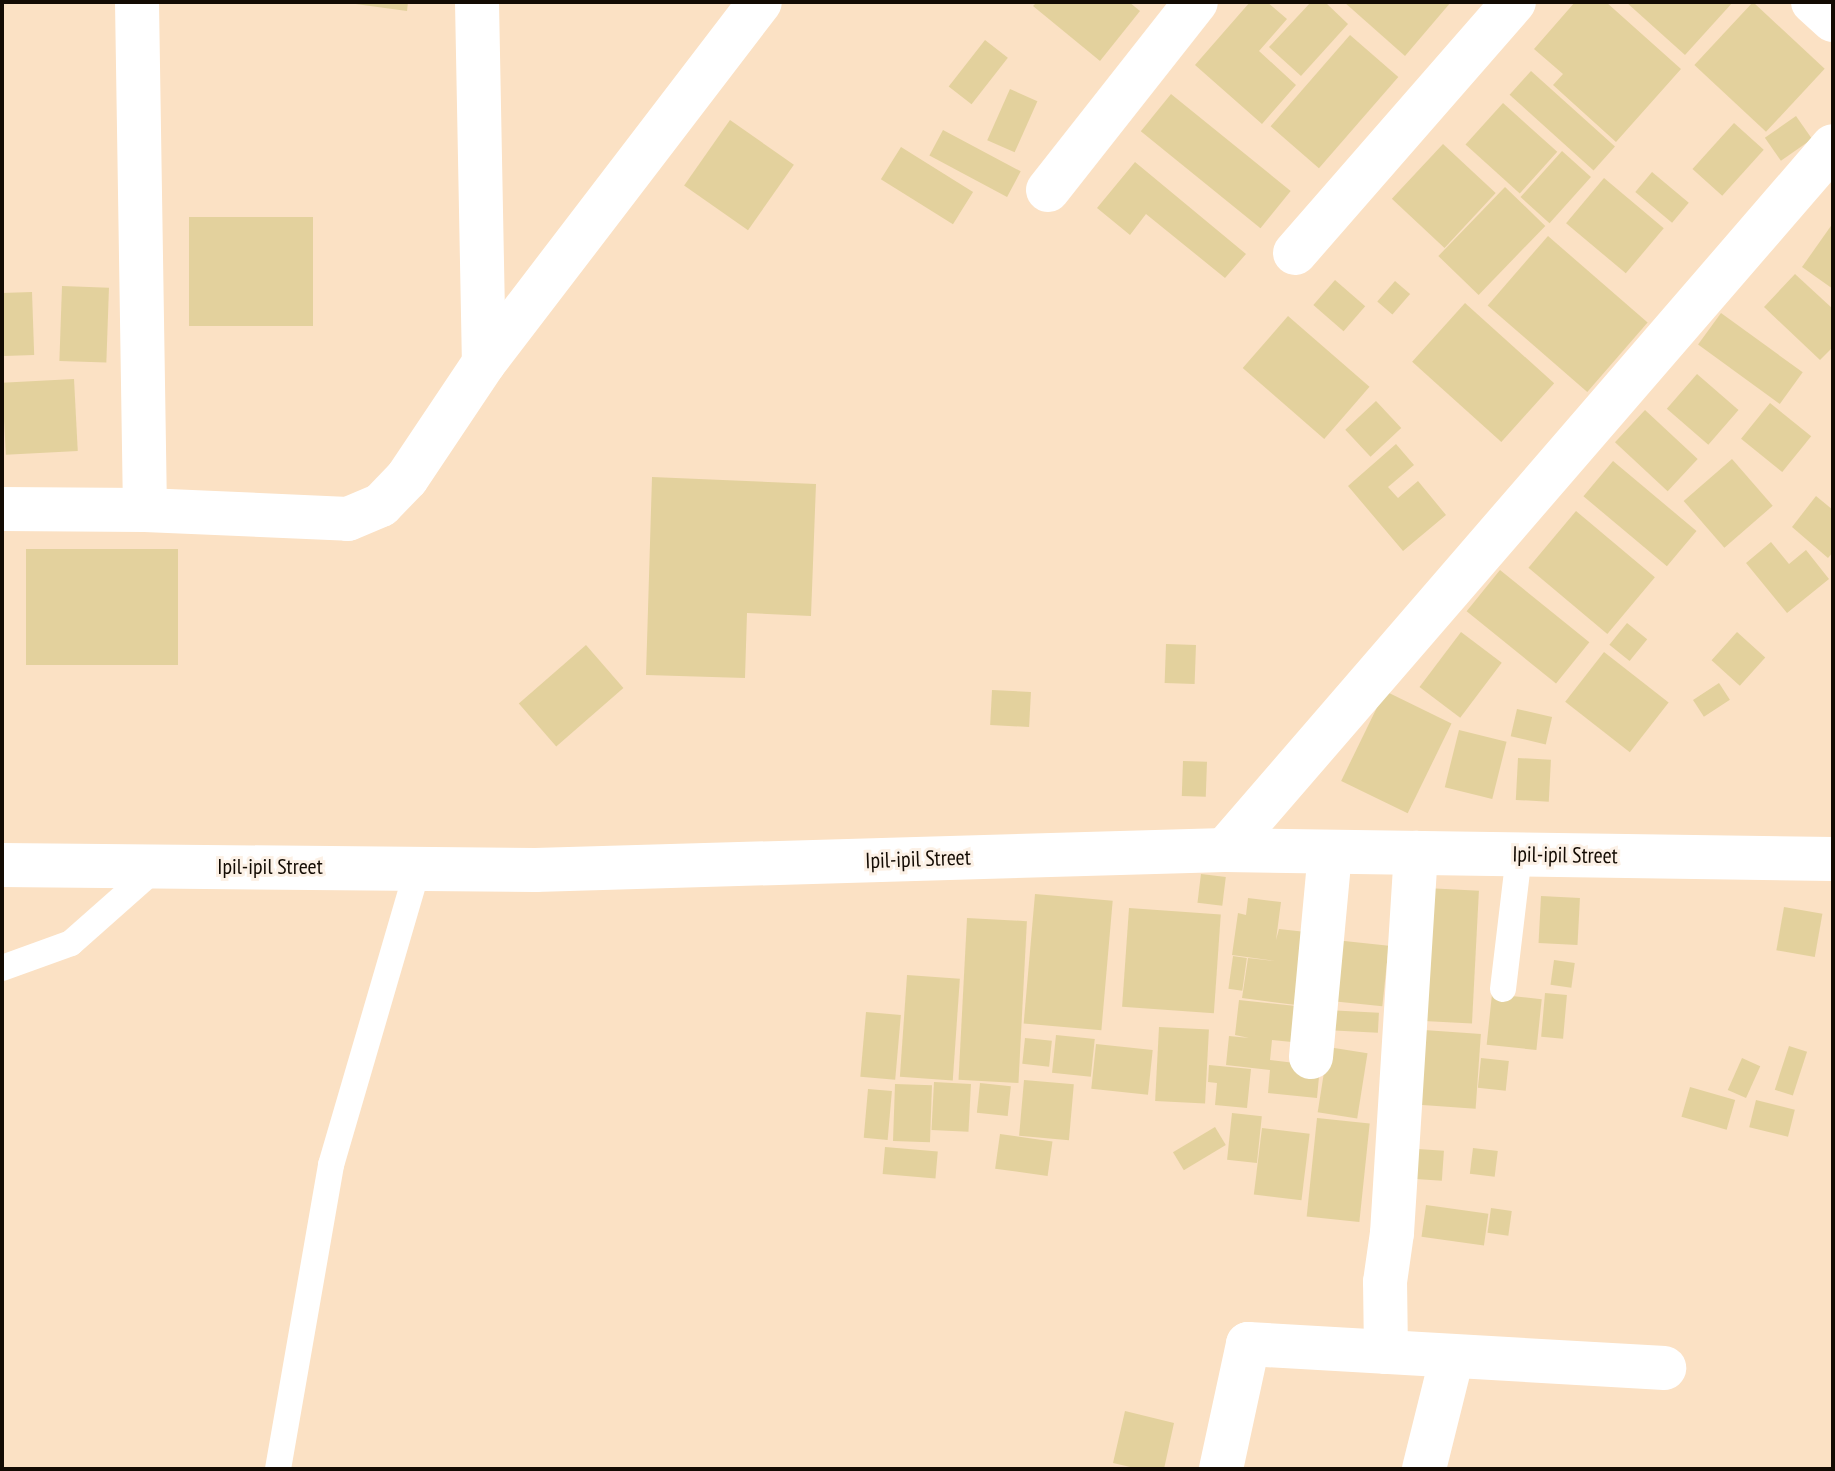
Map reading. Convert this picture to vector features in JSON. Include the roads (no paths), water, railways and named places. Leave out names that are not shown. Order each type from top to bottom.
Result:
[{"type":"street","points":[[137,2],[145,510]]},
{"type":"street","points":[[477,2],[484,363]]},
{"type":"street","points":[[2,509],[145,510],[348,519],[381,505],[407,478],[484,363],[760,2]]},
{"type":"street","points":[[1048,190],[1196,2]]},
{"type":"street","points":[[1295,253],[1514,2]]},
{"type":"street","points":[[1813,2],[1833,20]]},
{"type":"street","points":[[1225,850],[1833,146]]},
{"type":"street","name":"Ipil-ipil Street","points":[[2,865],[535,870],[1225,850],[1833,859]]},
{"type":"street","points":[[1311,1057],[1330,852]]},
{"type":"street","points":[[1386,1352],[1385,1282],[1392,1233],[1416,853]]},
{"type":"street","points":[[1221,1469],[1248,1344],[1664,1368]]},
{"type":"street","points":[[1424,1469],[1452,1357]]},
{"type":"lane","points":[[1503,989],[1519,854]]},
{"type":"lane","points":[[2,968],[71,943],[158,866]]},
{"type":"lane","points":[[278,1469],[331,1165],[418,868]]}]
